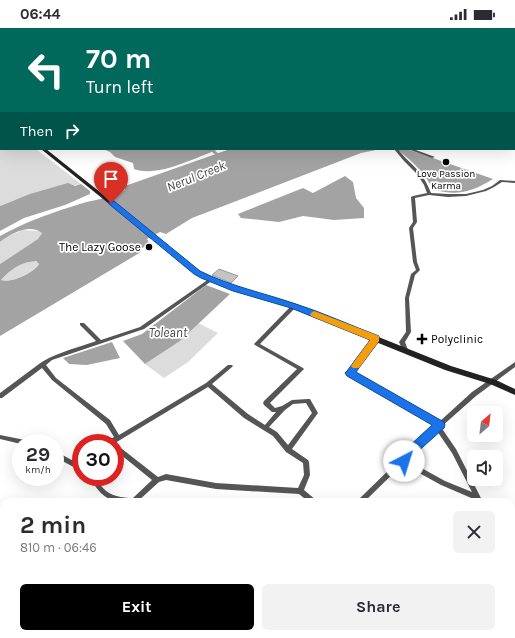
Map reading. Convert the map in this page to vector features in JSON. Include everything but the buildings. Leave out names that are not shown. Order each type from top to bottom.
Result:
[{"type":"main road","points":[[44,150],[197,272],[211,280],[294,306],[448,368],[493,382],[515,392]]},
{"type":"street","points":[[397,150],[418,170],[426,181],[429,194]]},
{"type":"street","points":[[413,150],[433,157]]},
{"type":"street","points":[[406,350],[402,342],[409,332],[407,298],[414,274],[418,270],[415,262],[411,228],[415,222],[413,197],[429,194],[464,196],[496,186],[501,181],[515,182]]},
{"type":"street","points":[[0,396],[50,359],[142,328],[211,280]]},
{"type":"street","points":[[283,408],[274,410],[266,403],[301,369],[257,344],[294,306]]},
{"type":"street","points":[[82,324],[100,342]]},
{"type":"street","points":[[376,339],[350,373],[439,426],[454,451],[478,498]]},
{"type":"street","points":[[42,364],[54,379],[108,422],[116,434]]},
{"type":"street","points":[[364,498],[404,461],[410,452],[474,394],[493,382],[515,364]]},
{"type":"street","points":[[124,434],[208,384],[230,366]]},
{"type":"street","points":[[208,384],[246,416],[275,434],[288,450],[306,462],[307,475],[300,491]]},
{"type":"street","points":[[264,428],[283,408],[292,402],[308,401],[315,413],[288,450]]},
{"type":"street","points":[[0,437],[12,439]]},
{"type":"street","points":[[124,454],[157,480]]},
{"type":"street","points":[[404,461],[443,483],[476,498]]},
{"type":"street","points":[[137,498],[157,480],[173,477],[216,486],[300,491],[309,498]]},
{"type":"street","points":[[99,486],[115,498]]},
{"type":"shaded area","points":[[0,150],[37,150],[81,184],[12,201],[0,206]]},
{"type":"shaded area","points":[[23,230],[39,231],[42,233],[38,239],[0,264],[0,242],[8,236]]},
{"type":"shaded area","points":[[35,261],[39,264],[27,274],[16,279],[5,281],[1,280],[16,267]]},
{"type":"shaded area","points":[[198,323],[218,333],[188,362],[164,378],[145,364],[180,341]]},
{"type":"water","points":[[105,150],[217,150],[165,169],[154,171],[134,169],[133,163],[115,157]]},
{"type":"water","name":"Nerul Creek","points":[[227,150],[376,150],[361,153],[192,218],[166,234],[160,232],[147,239],[150,244],[140,249],[141,252],[0,336],[0,264],[38,239],[42,233],[37,230],[26,229],[9,236],[0,242],[0,236],[30,221],[51,213],[115,195],[125,190],[125,186]],"holes":[[[36,261],[39,264],[28,274],[16,279],[5,281],[1,280],[13,269],[21,265]]]},
{"type":"water","points":[[398,150],[410,150],[493,179],[479,187],[464,192],[457,193],[441,191],[433,189],[426,177]]},
{"type":"water","points":[[345,176],[353,182],[356,198],[364,208],[364,218],[334,220],[303,216],[279,222],[241,218],[238,214],[303,188],[313,193]]},
{"type":"water","points":[[68,183],[75,186],[81,184],[90,191],[90,194],[65,205],[24,218],[0,231],[0,206],[30,194]]},
{"type":"water","name":"Toleant","points":[[206,285],[230,294],[180,341],[145,364],[123,341],[142,334]]},
{"type":"water","points":[[112,342],[120,358],[87,365],[69,364],[63,358]]},
{"type":"waterway","name":"Nerul Creek","points":[[213,151],[217,154]]},
{"type":"slow traffic","points":[[314,314],[376,339],[356,366]]},
{"type":"place","name":"Love Passion Karma","points":[[446,162]]},
{"type":"place","name":"The Lazy Goose","points":[[149,247]]},
{"type":"place","name":"Polyclinic","points":[[422,339]]},
{"type":"route","points":[[111,203],[197,272],[211,280],[294,306],[376,339],[350,373],[354,376],[360,377],[440,425],[410,452],[404,461]]}]
